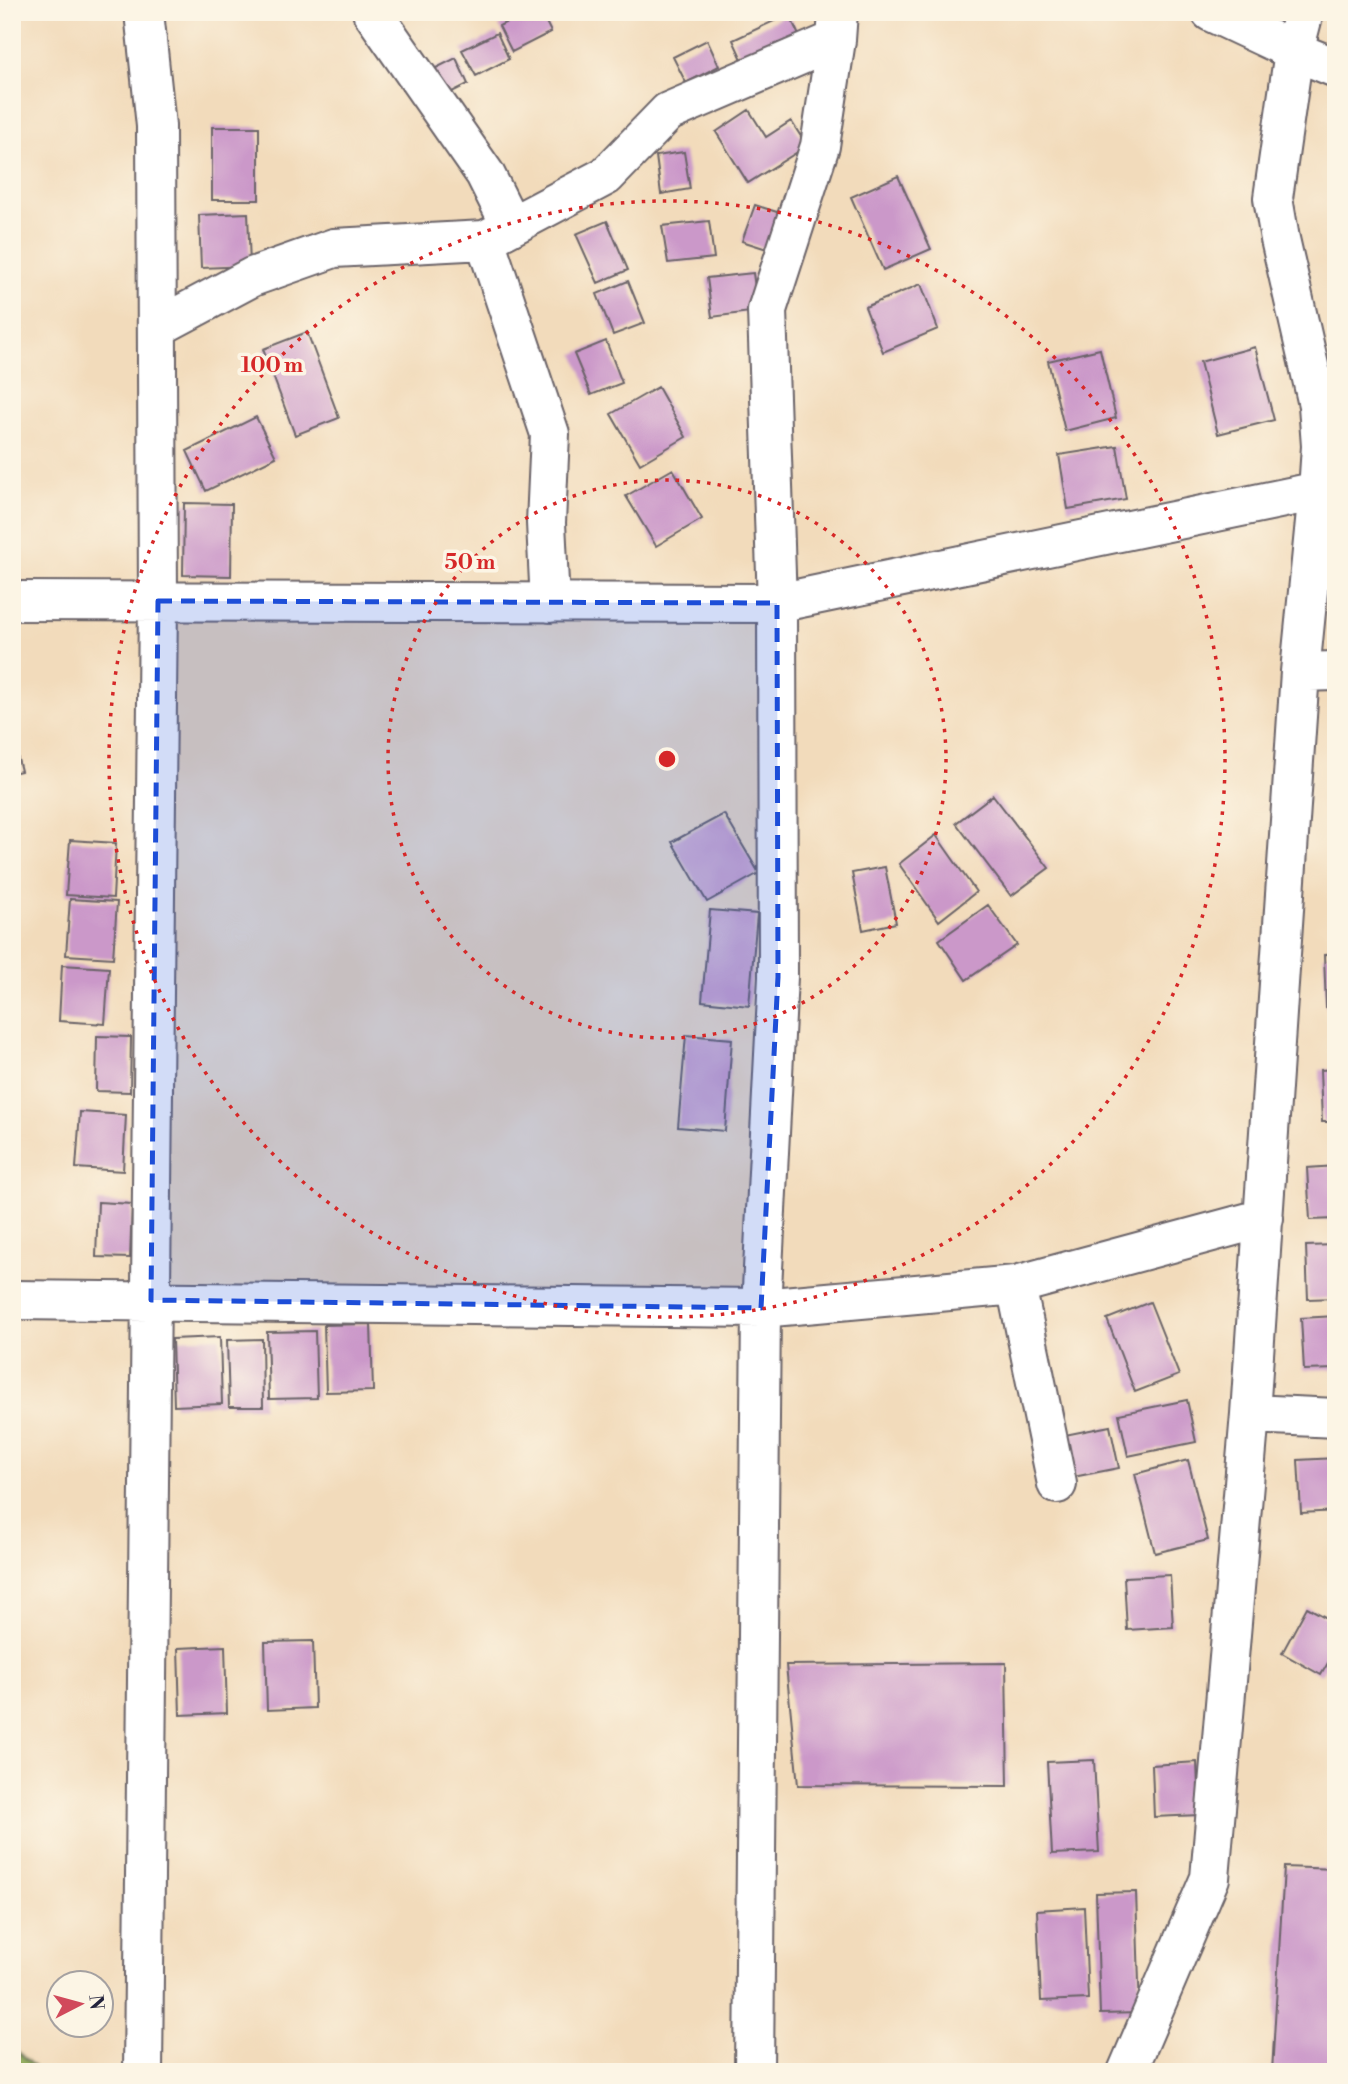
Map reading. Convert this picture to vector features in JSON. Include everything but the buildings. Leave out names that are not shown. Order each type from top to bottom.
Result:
[{"type":"street","points":[[143,2072],[158,601],[156,126],[144,12]]},
{"type":"street","points":[[372,12],[485,174],[551,434],[546,523],[550,603]]},
{"type":"street","points":[[1211,12],[1336,68]]},
{"type":"street","points":[[1127,2072],[1210,1878],[1264,1218],[1318,671],[1327,491],[1318,405],[1273,198],[1294,51],[1304,12]]},
{"type":"street","points":[[158,327],[252,277],[334,248],[498,233],[606,176],[668,112],[837,26]]},
{"type":"street","points":[[754,2072],[761,1308],[778,977],[777,603],[766,310],[820,146],[837,26]]},
{"type":"street","points":[[12,601],[777,603],[1327,491]]},
{"type":"street","points":[[12,1300],[761,1308],[1016,1284],[1264,1218]]},
{"type":"street","points":[[1016,1284],[1057,1484]]},
{"type":"street","points":[[1250,1414],[1336,1418]]},
{"type":"highlighted area","points":[[158,601],[777,603],[778,977],[761,1308],[151,1300]]},
{"type":"green space","points":[[12,2046],[39,2072],[12,2072]]}]
